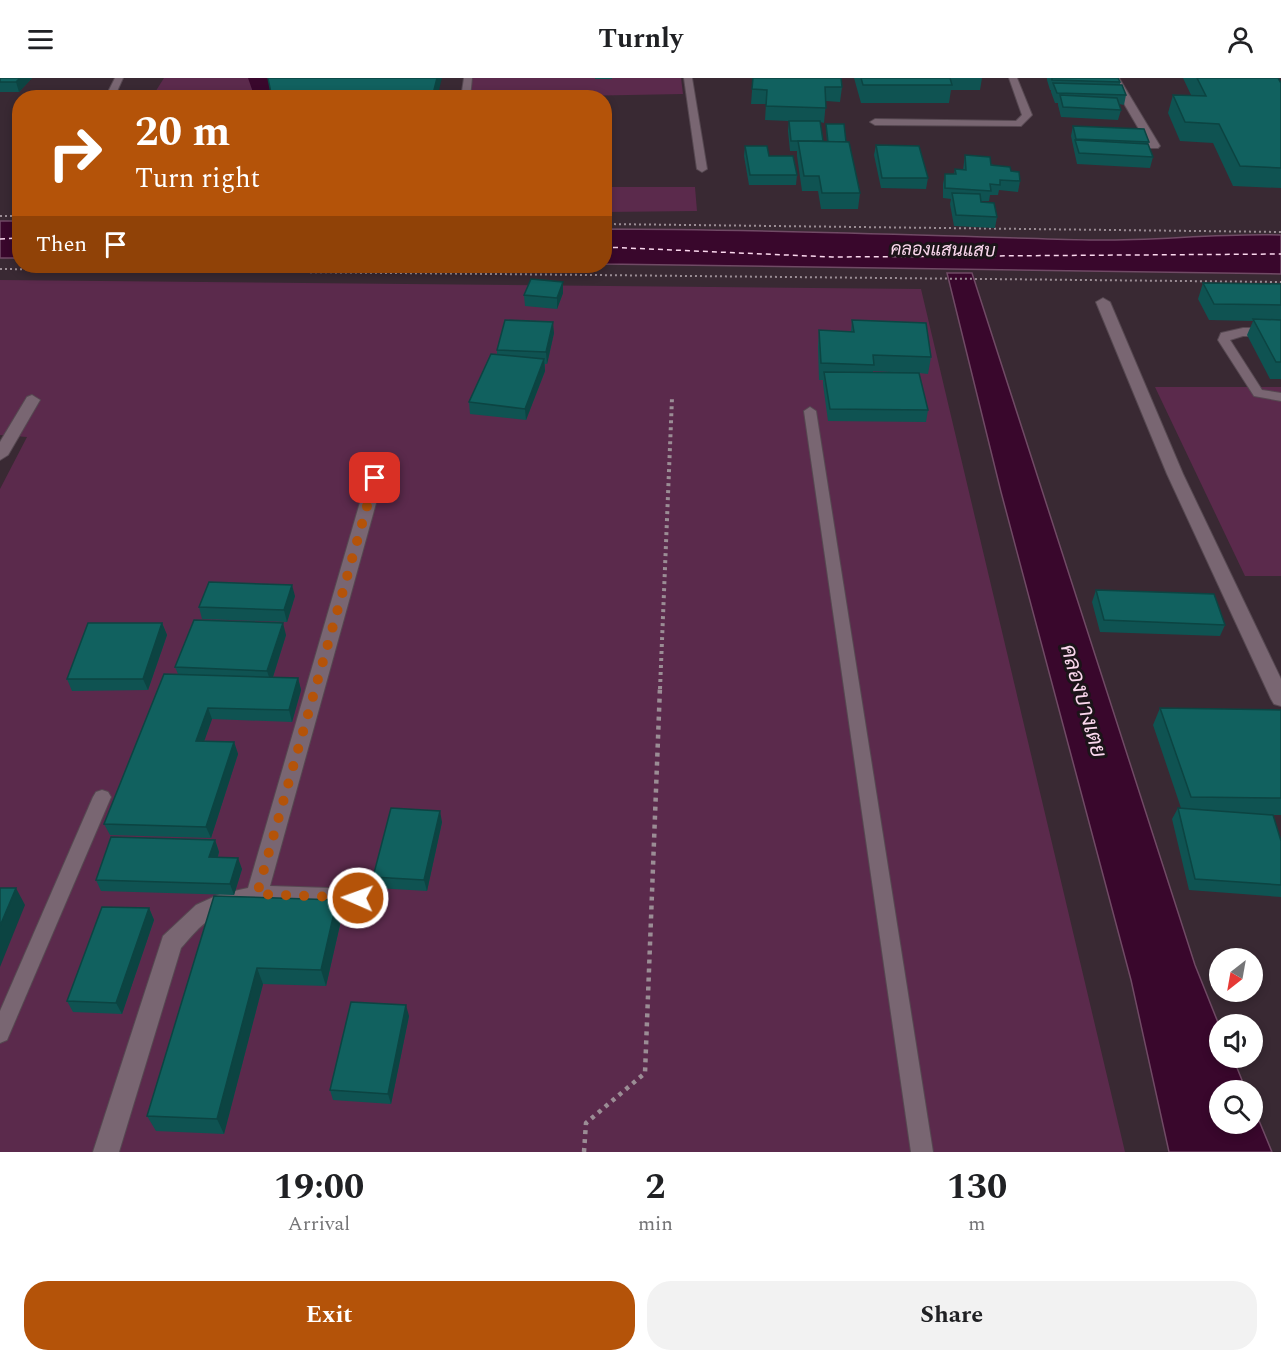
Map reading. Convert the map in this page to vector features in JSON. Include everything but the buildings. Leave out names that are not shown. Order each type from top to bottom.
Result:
[{"type":"street","points":[[1114,78],[1154,146]]},
{"type":"street","points":[[1103,302],[1175,474],[1281,699]]},
{"type":"street","points":[[0,455],[32,400]]},
{"type":"street","points":[[257,894],[375,478]]},
{"type":"street","points":[[106,1152],[171,944],[188,924],[205,911],[257,894],[358,898]]},
{"type":"lane","points":[[688,78],[702,169]]},
{"type":"lane","points":[[875,122],[1018,124],[1027,115],[1013,78]]},
{"type":"lane","points":[[1281,332],[1243,332],[1225,336],[1224,340],[1258,393],[1281,397]]},
{"type":"lane","points":[[810,411],[922,1152]]},
{"type":"lane","points":[[0,1034],[102,797]]},
{"type":"path","points":[[612,224],[1281,232]]},
{"type":"path","points":[[421,273],[1281,282]]},
{"type":"path","points":[[584,1152],[586,1123],[645,1073],[672,398]]},
{"type":"shaded area","points":[[164,78],[251,78],[255,90],[156,90]]},
{"type":"shaded area","points":[[471,78],[681,78],[683,94],[612,95],[612,90],[469,90]]},
{"type":"shaded area","points":[[612,187],[695,187],[697,211],[612,212]]},
{"type":"shaded area","points":[[0,280],[921,289],[1125,1152],[0,1152],[0,489],[27,437],[0,435]]},
{"type":"shaded area","points":[[1155,387],[1281,387],[1281,576],[1245,576]]},
{"type":"water","points":[[0,221],[12,221],[12,258],[0,258]]},
{"type":"water","name":"คลองแสนแสบ","points":[[612,229],[787,231],[1090,240],[1281,235],[1281,274],[612,264]]},
{"type":"water","name":"คลองบางเตย","points":[[947,273],[972,273],[1195,965],[1215,1014],[1209,1014],[1209,1068],[1237,1068],[1242,1080],[1209,1080],[1209,1134],[1263,1134],[1263,1130],[1272,1152],[1169,1152],[1131,980],[1001,492]]},
{"type":"waterway","points":[[259,78],[263,90]]},
{"type":"ferry route","points":[[0,239],[12,238]]},
{"type":"ferry route","points":[[612,247],[832,257],[1281,254]]},
{"type":"route","points":[[358,898],[257,894],[375,478]]}]
